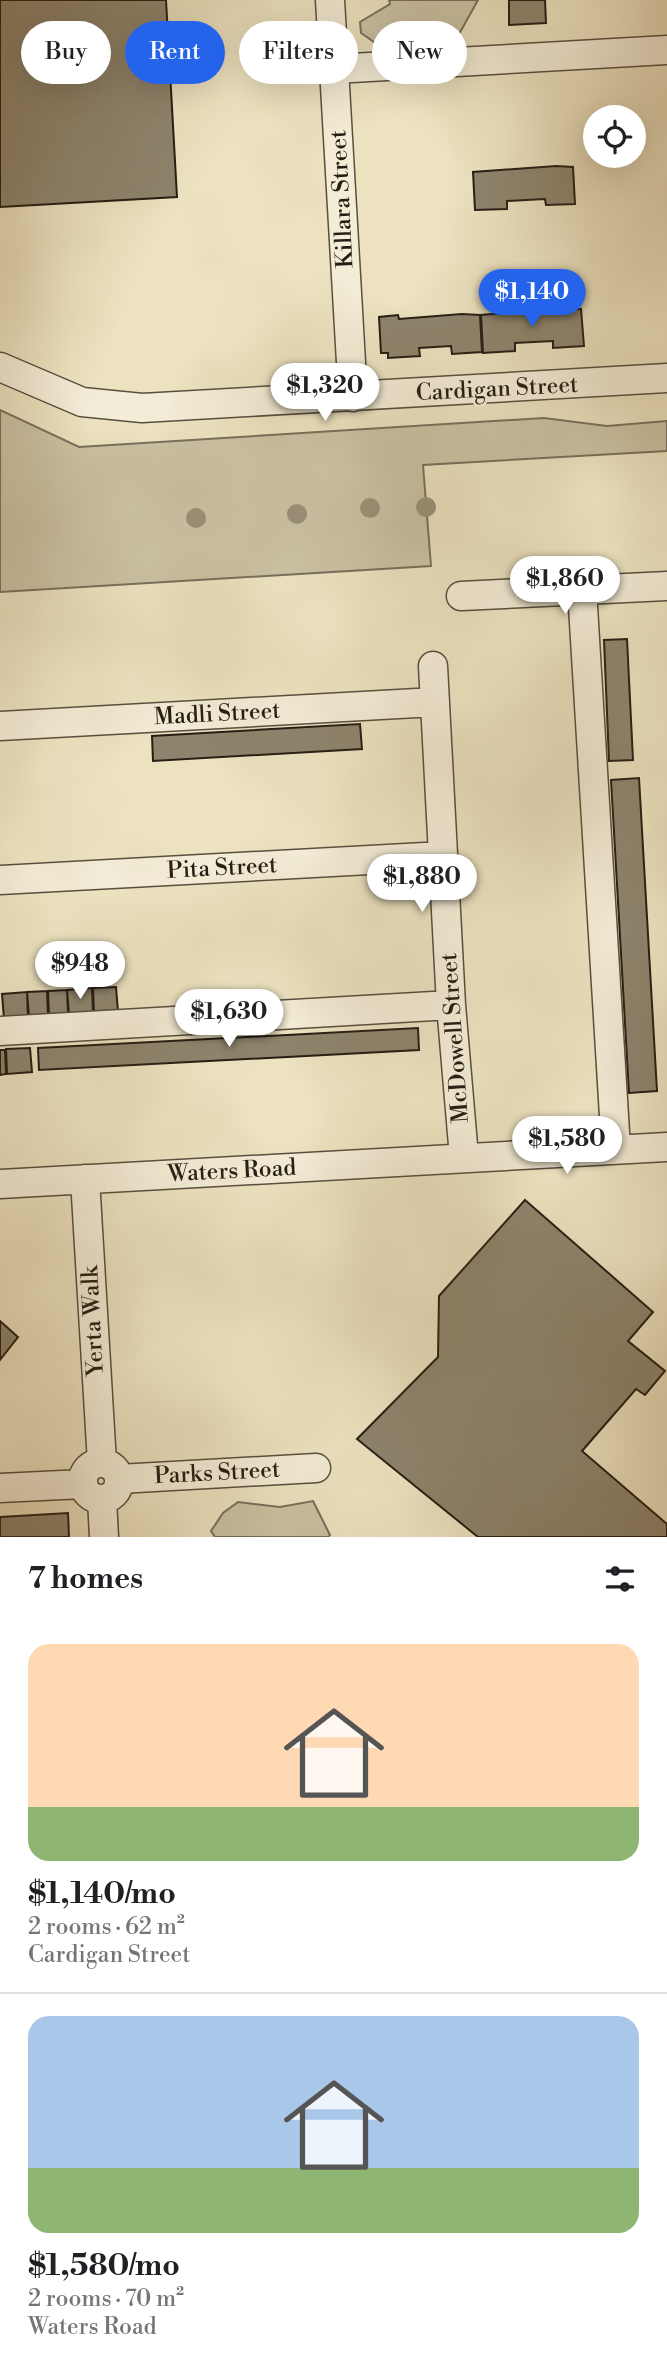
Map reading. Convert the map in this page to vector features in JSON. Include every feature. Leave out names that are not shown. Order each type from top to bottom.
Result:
[{"type":"street","name":"Killara Street","points":[[330,0],[331,21]]},
{"type":"street","points":[[358,68],[667,50]]},
{"type":"street","name":"Killara Street","points":[[335,84],[353,397]]},
{"type":"street","name":"Cardigan Street","points":[[0,366],[58,393],[108,407],[189,407],[667,379]]},
{"type":"street","points":[[461,596],[667,586]]},
{"type":"street","points":[[582,590],[616,1149]]},
{"type":"street","name":"McDowell Street","points":[[433,666],[451,1005],[464,1157]]},
{"type":"street","name":"Madli Street","points":[[0,726],[435,702]]},
{"type":"street","name":"Pita Street","points":[[0,880],[443,856]]},
{"type":"street","points":[[0,1031],[451,1005]]},
{"type":"street","name":"Waters Road","points":[[0,1184],[667,1147]]},
{"type":"street","name":"Yerta Walk","points":[[85,1179],[104,1537]]},
{"type":"street","name":"Parks Street","points":[[0,1488],[316,1468]]},
{"type":"shaded area","points":[[389,0],[478,0],[466,21],[372,21],[372,41],[361,33],[360,22],[390,4]]},
{"type":"shaded area","points":[[0,410],[79,447],[544,418],[607,426],[667,421],[667,451],[423,465],[431,566],[0,592]]},
{"type":"shaded area","points":[[313,1501],[330,1535],[328,1537],[215,1537],[211,1531],[223,1513],[238,1502],[280,1507]]},
{"type":"building","points":[[0,0],[166,0],[167,21],[125,21],[125,84],[171,84],[177,197],[0,207]]},
{"type":"building","points":[[509,0],[545,0],[546,23],[509,25]]},
{"type":"building","points":[[573,167],[575,204],[546,205],[545,199],[507,201],[507,209],[475,210],[473,172]]},
{"type":"building","points":[[581,309],[584,346],[553,348],[553,341],[515,343],[515,351],[483,353],[481,315]]},
{"type":"building","points":[[398,315],[399,319],[480,315],[482,352],[452,354],[451,346],[419,348],[420,356],[388,358],[388,353],[381,353],[379,317]]},
{"type":"building","points":[[627,639],[633,760],[609,761],[604,640]]},
{"type":"building","points":[[360,724],[362,749],[153,761],[152,736]]},
{"type":"building","points":[[639,778],[657,1091],[629,1093],[611,780]]},
{"type":"building","points":[[116,987],[118,1012],[94,1013],[93,988]]},
{"type":"building","points":[[92,988],[93,1013],[69,1014],[67,990]]},
{"type":"building","points":[[67,990],[68,1014],[49,1016],[48,991]]},
{"type":"building","points":[[47,991],[48,1016],[29,1017],[27,992]]},
{"type":"building","points":[[27,992],[28,1017],[4,1019],[2,994]]},
{"type":"building","points":[[418,1028],[419,1050],[39,1070],[38,1048]]},
{"type":"building","points":[[30,1048],[32,1072],[7,1074],[6,1049]]},
{"type":"building","points":[[0,1050],[5,1050],[6,1074],[0,1075]]},
{"type":"building","points":[[525,1200],[653,1312],[628,1341],[665,1371],[645,1395],[636,1389],[582,1451],[667,1524],[667,1537],[478,1537],[357,1439],[438,1357],[439,1296]]},
{"type":"building","points":[[0,1321],[18,1337],[0,1360]]},
{"type":"building","points":[[68,1513],[69,1537],[0,1537],[0,1517]]}]
